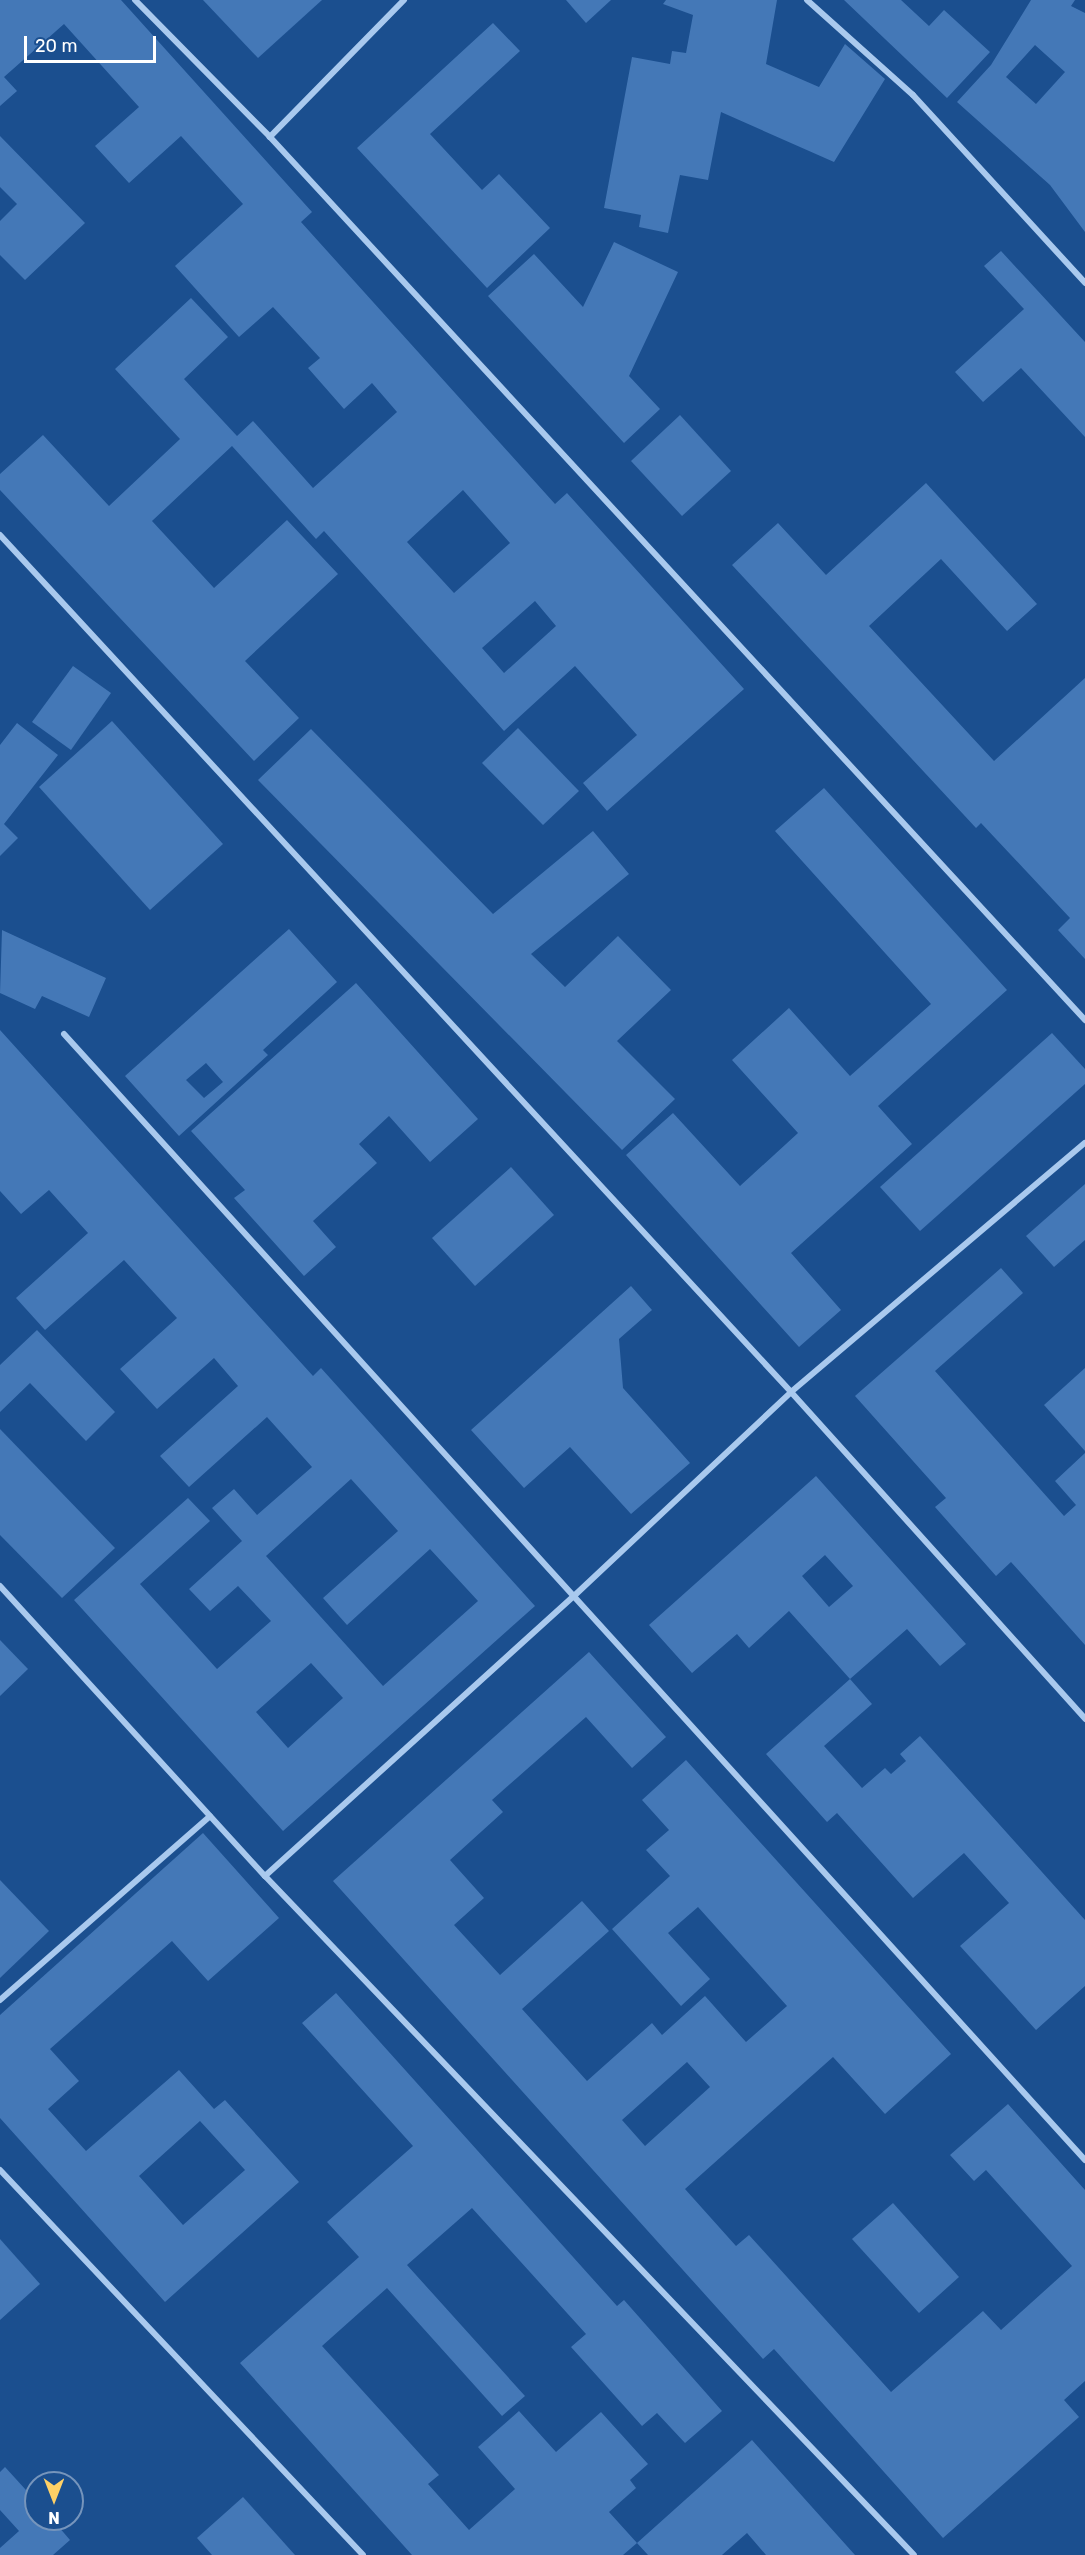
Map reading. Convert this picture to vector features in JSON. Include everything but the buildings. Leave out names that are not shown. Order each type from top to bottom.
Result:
[{"type":"street","points":[[135,0],[270,136],[1085,1020]]},
{"type":"street","points":[[270,136],[404,0]]},
{"type":"street","points":[[807,0],[913,95],[1085,283]]},
{"type":"street","points":[[0,535],[791,1392],[1085,1719]]},
{"type":"street","points":[[64,1034],[1085,2160]]},
{"type":"street","points":[[265,1876],[575,1595],[791,1392],[1085,1143]]},
{"type":"street","points":[[0,1586],[265,1876],[914,2555]]},
{"type":"street","points":[[0,2000],[210,1816]]},
{"type":"street","points":[[0,2170],[363,2555]]}]
